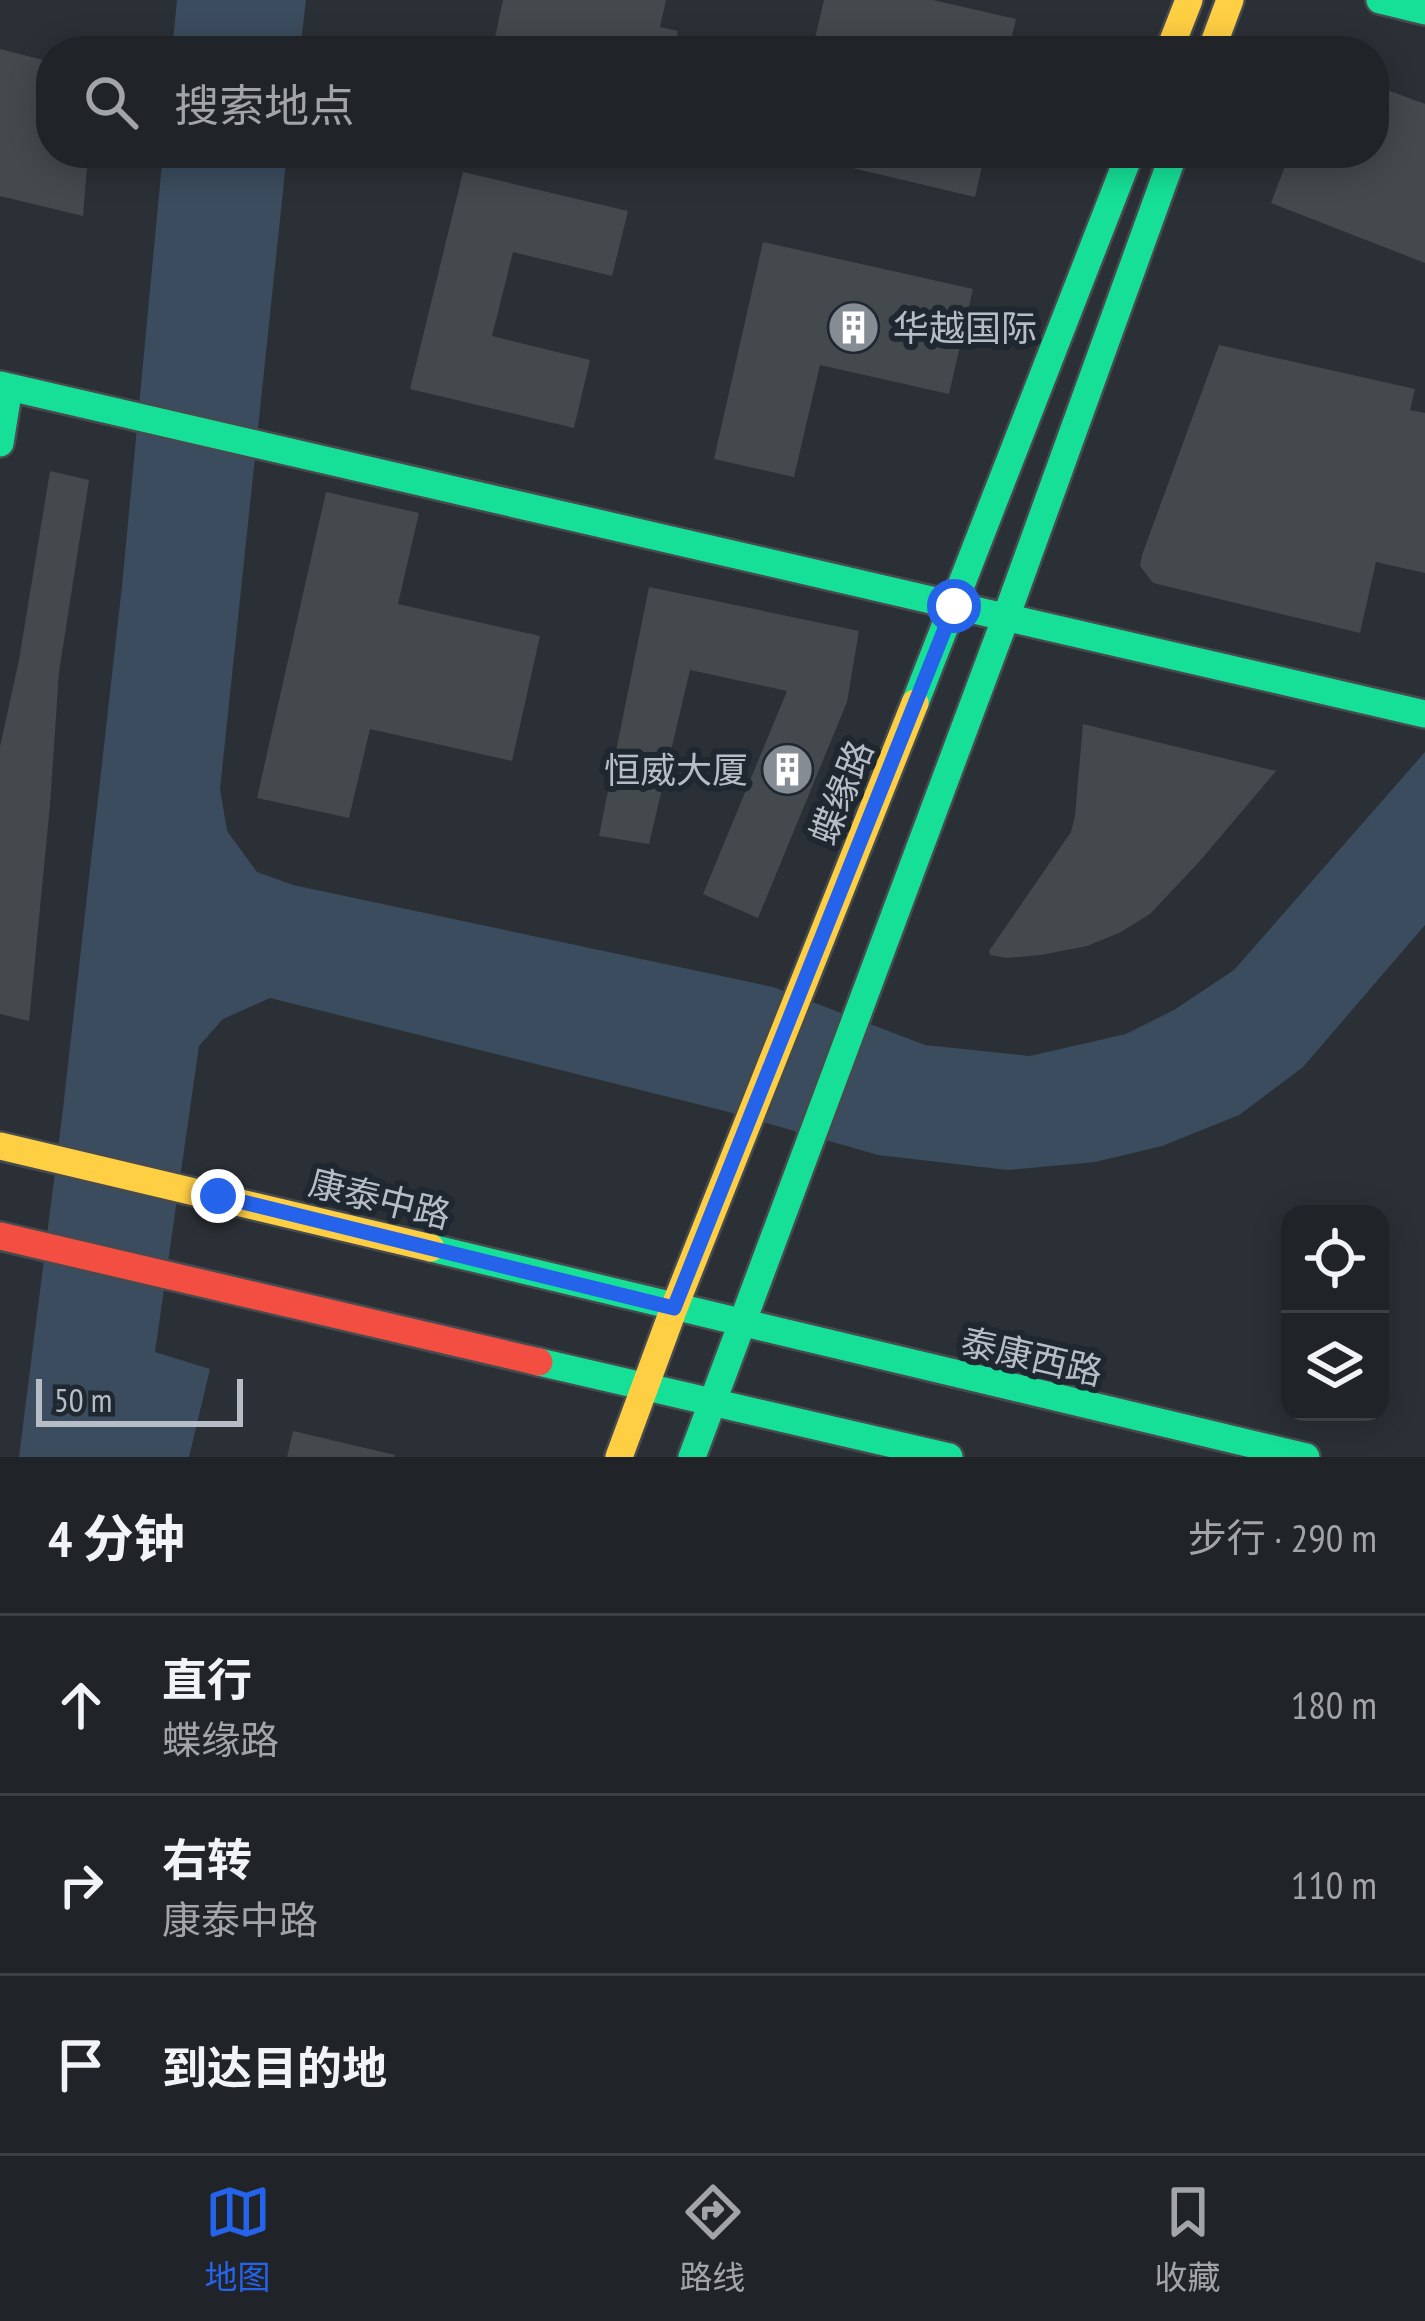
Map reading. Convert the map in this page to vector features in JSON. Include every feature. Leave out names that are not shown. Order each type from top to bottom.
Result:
[{"type":"street","points":[[1175,36],[1189,0]]},
{"type":"street","points":[[1217,36],[1230,0]]},
{"type":"street","points":[[1380,0],[1425,11]]},
{"type":"street","name":"蝶缘路","points":[[619,1457],[1124,168]]},
{"type":"street","points":[[692,1457],[1169,168]]},
{"type":"street","points":[[0,443],[4,386],[1423,714]]},
{"type":"street","name":"康泰中路","points":[[0,1146],[742,1324]]},
{"type":"street","points":[[12,1239],[950,1457]]},
{"type":"street","name":"泰康西路","points":[[742,1324],[1306,1457]]},
{"type":"water","points":[[177,0],[306,0],[302,36],[173,36]]},
{"type":"water","points":[[162,168],[285,168],[220,789],[227,831],[257,872],[293,885],[773,987],[925,1045],[1030,1056],[1126,1034],[1174,1010],[1234,970],[1425,752],[1425,925],[1303,1067],[1239,1115],[1162,1146],[1095,1162],[1008,1170],[878,1155],[725,1111],[270,998],[223,1019],[199,1046],[155,1352],[210,1369],[189,1457],[19,1457],[122,586]]},
{"type":"building","points":[[503,0],[666,0],[660,27],[678,31],[677,36],[495,36]]},
{"type":"building","points":[[824,0],[933,0],[1016,19],[1012,36],[816,36]]},
{"type":"building","points":[[0,49],[36,58],[36,168],[87,168],[83,216],[0,196]]},
{"type":"building","points":[[1389,91],[1425,104],[1425,263],[1271,203],[1284,168],[1389,168]]},
{"type":"building","points":[[852,168],[982,168],[975,197]]},
{"type":"building","points":[[463,172],[628,211],[612,276],[513,252],[492,336],[590,360],[574,428],[410,389]]},
{"type":"building","name":"华越国际","points":[[763,242],[973,289],[949,394],[820,365],[794,477],[714,459]]},
{"type":"building","points":[[1219,345],[1415,389],[1410,410],[1425,413],[1425,573],[1376,562],[1360,633],[1153,583],[1140,566]]},
{"type":"building","points":[[50,471],[89,480],[59,672],[29,1021],[0,1014],[0,747]]},
{"type":"building","points":[[326,492],[419,513],[398,604],[540,636],[512,761],[370,729],[349,818],[257,798]]},
{"type":"building","name":"恒威大厦","points":[[649,587],[859,631],[847,702],[758,918],[703,894],[787,691],[690,670],[649,844],[599,836]]},
{"type":"building","points":[[1083,724],[1276,771],[1150,914],[1087,946],[1041,955],[990,955],[1071,832]]},
{"type":"building","points":[[293,1431],[395,1455],[287,1457]]},
{"type":"traffic: fast","points":[[1380,0],[1425,11]]},
{"type":"traffic: fast","points":[[915,703],[1124,168]]},
{"type":"traffic: fast","points":[[692,1457],[1169,168]]},
{"type":"traffic: fast","points":[[0,385],[1425,714]]},
{"type":"traffic: fast","points":[[0,443],[9,387]]},
{"type":"traffic: fast","points":[[431,1248],[1306,1457]]},
{"type":"traffic: fast","points":[[539,1362],[949,1457]]},
{"type":"traffic: slow","points":[[1175,36],[1189,0]]},
{"type":"traffic: slow","points":[[1217,36],[1230,0]]},
{"type":"traffic: slow","points":[[619,1457],[915,703]]},
{"type":"traffic: slow","points":[[0,1146],[431,1248]]},
{"type":"traffic: jam","points":[[0,1236],[539,1362]]},
{"type":"place","name":"华越国际","points":[[854,327]]},
{"type":"place","name":"恒威大厦","points":[[787,769]]},
{"type":"route","points":[[218,1196],[674,1308],[954,606]]}]
